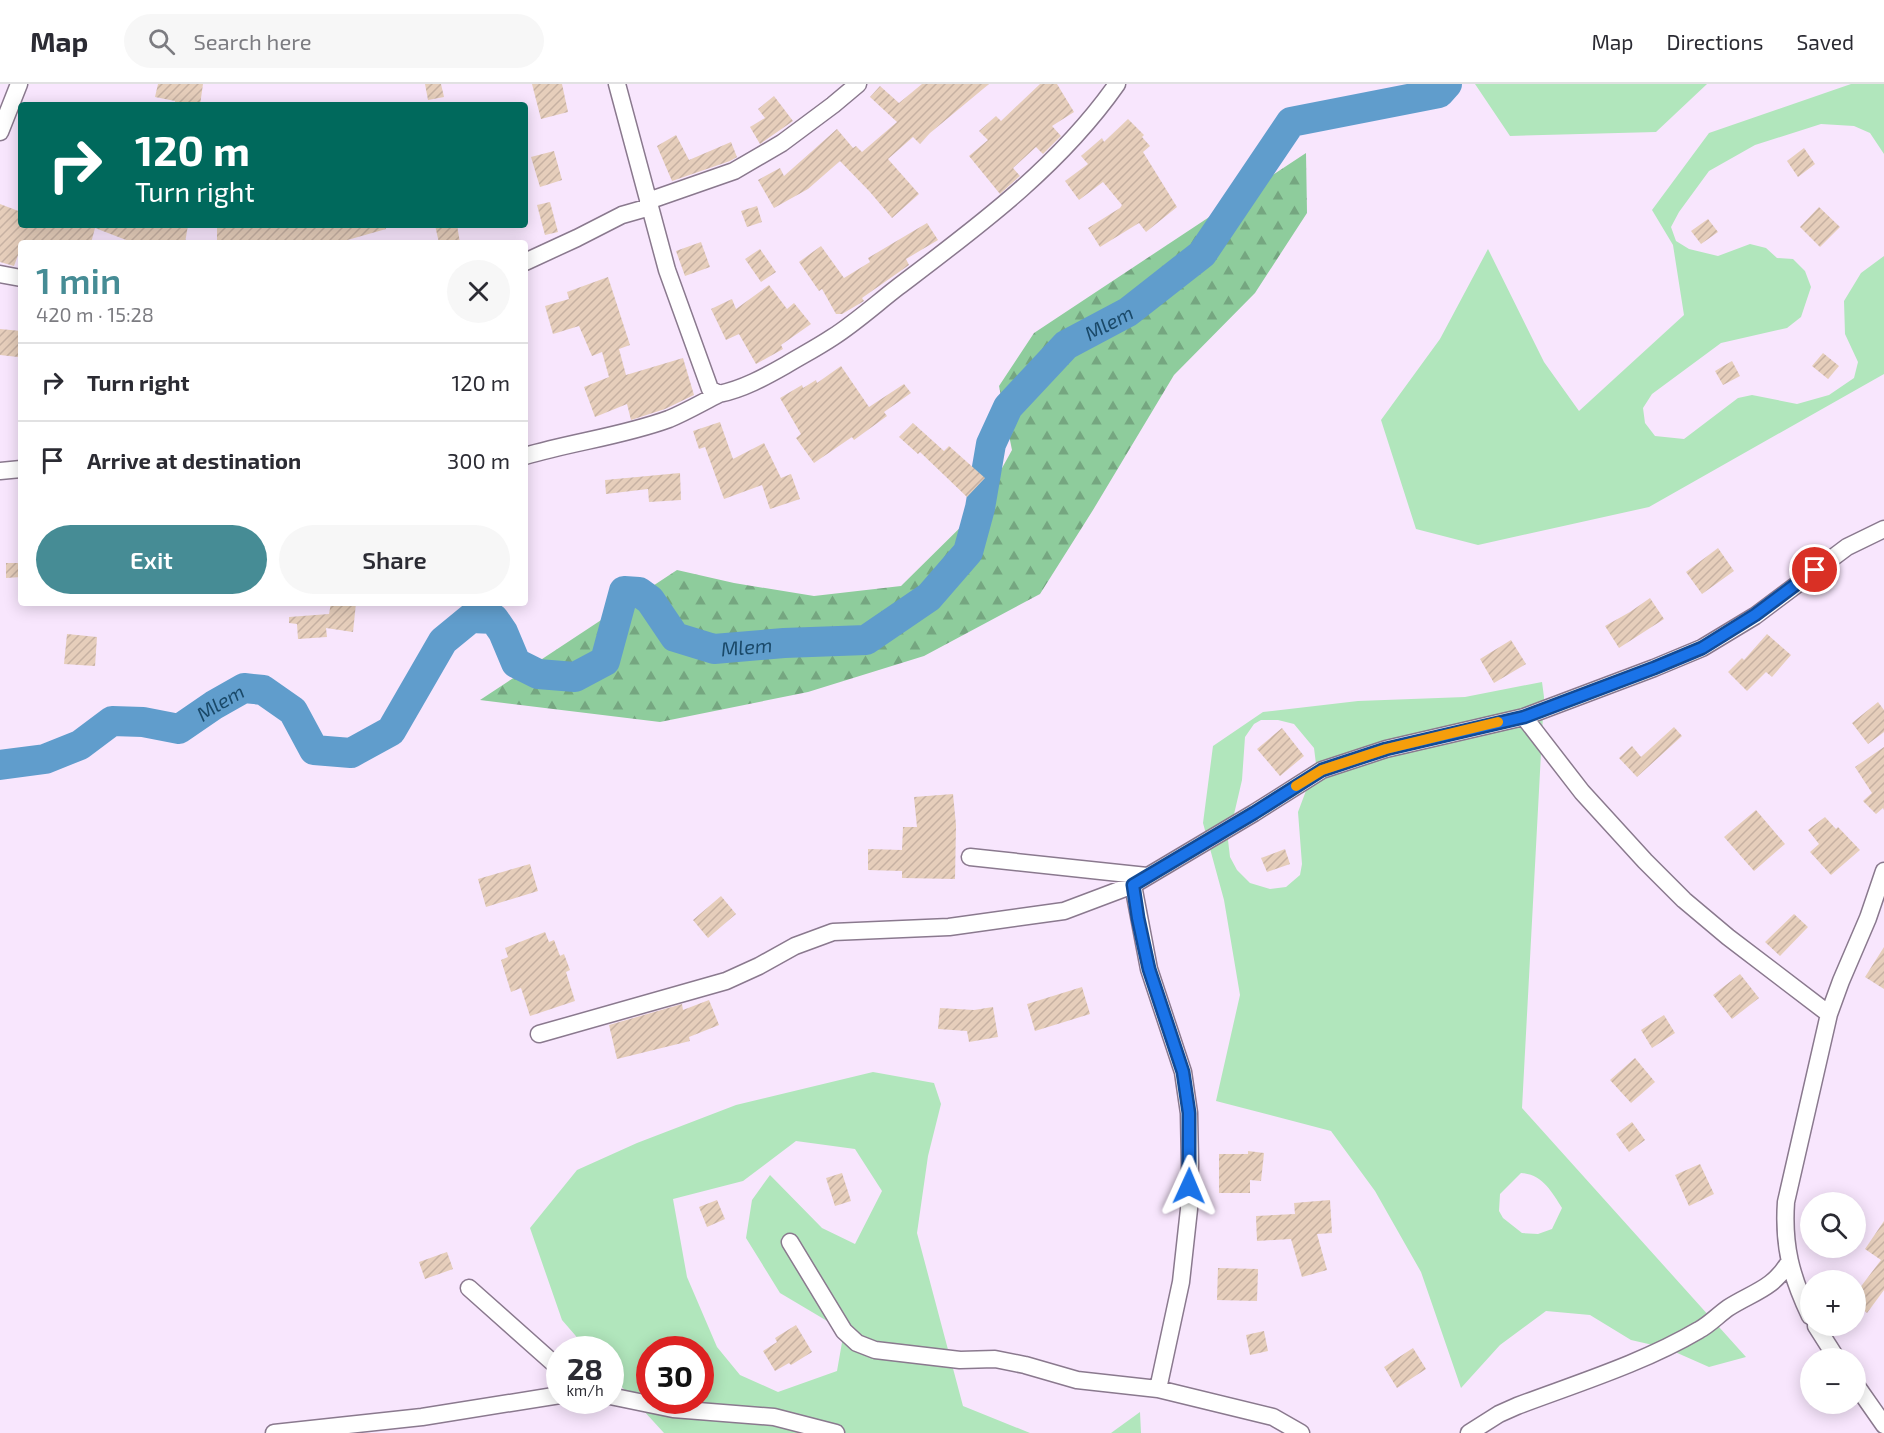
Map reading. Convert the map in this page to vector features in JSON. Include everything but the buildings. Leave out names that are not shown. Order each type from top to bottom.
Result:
[{"type":"street","points":[[0,132],[19,84]]},
{"type":"street","points":[[617,84],[668,270],[700,366],[710,389],[719,394]]},
{"type":"street","points":[[528,261],[622,215],[734,171],[782,143],[858,84]]},
{"type":"street","points":[[528,455],[671,418],[719,394],[733,392],[768,375],[834,337],[971,231],[1032,180],[1071,143],[1117,84]]},
{"type":"street","points":[[0,274],[18,277]]},
{"type":"street","points":[[0,471],[18,469]]},
{"type":"street","points":[[539,1034],[726,981],[795,946],[833,932],[949,927],[1064,912],[1140,880],[1322,770],[1386,749],[1524,717],[1702,648],[1755,615],[1847,547],[1884,529]]},
{"type":"street","points":[[1524,717],[1582,792],[1684,900],[1728,937],[1829,1014]]},
{"type":"street","points":[[970,857],[1140,880]]},
{"type":"street","points":[[1800,1292],[1789,1262],[1785,1225],[1786,1202],[1829,1014],[1884,872]]},
{"type":"street","points":[[1140,880],[1138,918],[1149,969],[1183,1072],[1189,1113],[1189,1209],[1181,1282],[1158,1389]]},
{"type":"street","points":[[790,1242],[844,1331],[857,1343],[875,1350],[960,1360],[995,1359],[1077,1380],[1158,1389],[1273,1417],[1301,1433]]},
{"type":"street","points":[[1469,1433],[1499,1414],[1666,1348],[1768,1286],[1789,1262]]},
{"type":"street","points":[[469,1288],[546,1357]]},
{"type":"street","points":[[274,1433],[423,1417],[546,1397]]},
{"type":"street","points":[[624,1399],[673,1409],[774,1417],[836,1433]]},
{"type":"street","points":[[1866,1399],[1884,1425]]},
{"type":"green space","points":[[1475,84],[1707,84],[1656,132],[1510,136]]},
{"type":"green space","points":[[1851,84],[1884,84],[1884,154],[1870,133],[1854,126],[1821,124],[1755,145],[1709,171],[1679,212],[1671,227],[1676,241],[1689,249],[1718,256],[1750,244],[1766,248],[1777,258],[1793,259],[1805,271],[1811,287],[1801,317],[1787,328],[1721,343],[1652,394],[1643,408],[1645,423],[1655,436],[1684,439],[1738,398],[1752,395],[1797,404],[1829,395],[1854,378],[1858,362],[1845,334],[1844,301],[1861,273],[1884,256],[1884,374],[1649,507],[1478,545],[1416,529],[1381,420],[1440,339],[1488,249],[1544,362],[1579,411],[1684,315],[1673,245],[1652,210],[1709,133]]},
{"type":"green space","points":[[1306,153],[1307,213],[1255,293],[1174,375],[1040,594],[924,656],[808,692],[660,722],[480,700],[677,570],[734,583],[814,596],[901,586],[980,508],[1012,450],[999,386],[1034,333]]},
{"type":"green space","points":[[1542,682],[1544,697],[1522,1108],[1746,1357],[1709,1367],[1666,1348],[1631,1340],[1590,1315],[1546,1311],[1500,1345],[1461,1388],[1421,1272],[1375,1191],[1331,1131],[1216,1101],[1240,995],[1224,900],[1203,823],[1213,746],[1263,712],[1358,701],[1465,697]],"holes":[[[1261,720],[1278,720],[1294,724],[1314,748],[1316,764],[1298,812],[1302,864],[1300,875],[1286,887],[1270,889],[1250,883],[1237,870],[1230,857],[1228,840],[1242,780],[1245,737],[1254,724]],[[1521,1173],[1541,1180],[1562,1208],[1552,1229],[1538,1234],[1522,1233],[1503,1218],[1499,1211],[1500,1194]]]},
{"type":"green space","points":[[873,1072],[934,1083],[941,1104],[928,1156],[917,1233],[963,1406],[1030,1433],[664,1433],[647,1414],[714,1414],[714,1340],[740,1375],[778,1392],[837,1371],[844,1331],[780,1293],[746,1238],[752,1200],[770,1175],[822,1228],[855,1244],[882,1191],[855,1149],[796,1141],[743,1181],[673,1199],[687,1277],[712,1336],[636,1336],[636,1402],[624,1389],[624,1336],[576,1336],[562,1320],[530,1228],[577,1170],[637,1143],[736,1105]]},
{"type":"green space","points":[[1140,1412],[1141,1433],[1111,1433]]},
{"type":"waterway","name":"Mlem","points":[[0,765],[45,759],[80,745],[112,721],[143,722],[179,729],[244,688],[263,690],[293,711],[314,750],[351,753],[391,731],[443,641],[471,618],[494,619],[503,632],[516,663],[538,674],[575,677],[605,661],[624,591],[639,592],[650,600],[675,637],[714,649],[784,643],[866,640],[929,597],[968,552],[980,508],[991,444],[1008,407],[1066,345],[1128,312],[1202,254],[1291,122],[1439,93],[1447,84]]},
{"type":"slow traffic","points":[[1296,786],[1322,770],[1386,749],[1498,722]]},
{"type":"route","points":[[1189,1186],[1189,1113],[1183,1072],[1149,969],[1133,885],[1322,770],[1386,749],[1524,717],[1654,668],[1702,648],[1755,615],[1815,570]]}]
